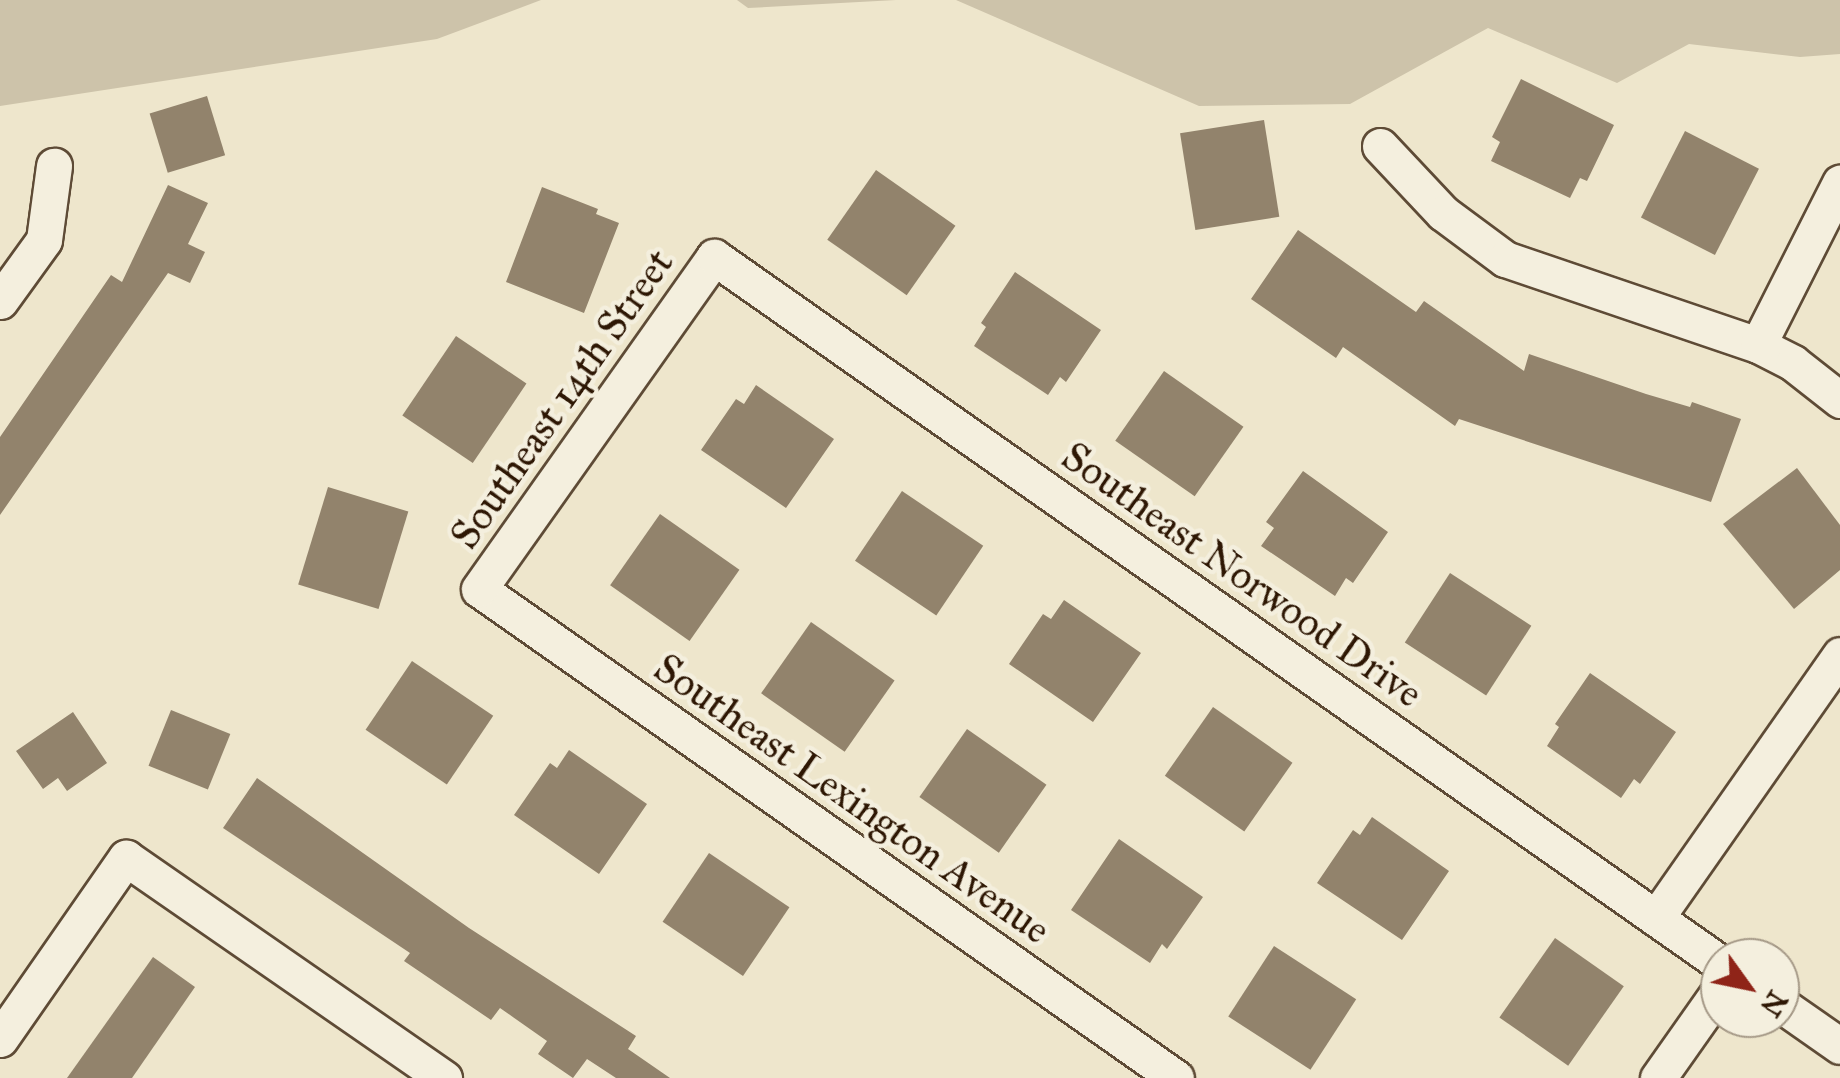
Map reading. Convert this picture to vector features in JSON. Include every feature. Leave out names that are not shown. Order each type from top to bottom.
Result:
[{"type":"street","points":[[1380,146],[1443,213],[1505,259],[1758,345],[1794,363],[1840,400]]},
{"type":"street","points":[[0,302],[44,240],[54,166]]},
{"type":"street","points":[[1758,345],[1840,183]]},
{"type":"street","name":"Southeast 14th Street","points":[[479,589],[714,257]]},
{"type":"street","name":"Southeast Norwood Drive","points":[[714,257],[1700,949]]},
{"type":"street","name":"Southeast Lexington Avenue","points":[[479,589],[1176,1078]]},
{"type":"street","points":[[1656,918],[1840,655]]},
{"type":"street","points":[[0,1040],[126,858],[444,1078]]},
{"type":"street","points":[[1658,1078],[1700,1018]]},
{"type":"street","points":[[1800,1018],[1840,1046]]},
{"type":"shaded area","points":[[0,0],[541,0],[437,39],[0,106]]},
{"type":"shaded area","points":[[737,0],[896,0],[748,8]]},
{"type":"shaded area","points":[[956,0],[1840,0],[1840,54],[1800,57],[1689,44],[1617,83],[1488,28],[1350,104],[1199,106]]},
{"type":"building","points":[[1521,79],[1614,125],[1587,181],[1580,178],[1570,198],[1491,161],[1500,142],[1492,137]]},
{"type":"building","points":[[207,96],[225,155],[168,173],[150,114]]},
{"type":"building","points":[[1264,120],[1279,217],[1195,230],[1180,133]]},
{"type":"building","points":[[1685,131],[1759,169],[1715,255],[1641,217]]},
{"type":"building","points":[[876,170],[955,226],[907,295],[827,240]]},
{"type":"building","points":[[168,185],[208,203],[188,244],[205,252],[190,283],[168,273],[0,515],[0,437],[111,275],[122,282]]},
{"type":"building","points":[[542,187],[598,209],[596,214],[619,223],[584,313],[506,282]]},
{"type":"building","points":[[1298,230],[1416,312],[1424,301],[1524,371],[1529,354],[1646,394],[1690,407],[1692,402],[1741,419],[1711,502],[1459,419],[1455,426],[1343,347],[1336,358],[1251,299]]},
{"type":"building","points":[[1015,272],[1101,330],[1066,382],[1060,377],[1048,395],[974,346],[986,327],[981,323]]},
{"type":"building","points":[[456,336],[526,384],[473,463],[402,416]]},
{"type":"building","points":[[1164,371],[1243,427],[1195,496],[1115,441]]},
{"type":"building","points":[[756,385],[834,439],[786,508],[701,450],[736,399],[744,404]]},
{"type":"building","points":[[1797,468],[1840,525],[1840,570],[1794,609],[1723,524]]},
{"type":"building","points":[[1303,471],[1388,532],[1353,583],[1346,578],[1335,596],[1261,546],[1274,528],[1266,522]]},
{"type":"building","points":[[328,487],[408,512],[379,609],[298,585]]},
{"type":"building","points":[[902,491],[983,546],[936,615],[855,561]]},
{"type":"building","points":[[660,514],[739,570],[690,641],[610,585]]},
{"type":"building","points":[[1450,573],[1531,626],[1486,695],[1405,643]]},
{"type":"building","points":[[1064,600],[1141,653],[1093,722],[1009,664],[1043,614],[1051,619]]},
{"type":"building","points":[[811,622],[895,681],[845,752],[761,693]]},
{"type":"building","points":[[412,661],[493,716],[447,785],[366,730]]},
{"type":"building","points":[[1590,673],[1676,732],[1640,784],[1634,779],[1621,798],[1547,746],[1559,727],[1555,724]]},
{"type":"building","points":[[1213,707],[1292,763],[1244,831],[1165,776]]},
{"type":"building","points":[[171,710],[230,734],[208,790],[149,766]]},
{"type":"building","points":[[73,712],[107,763],[67,791],[58,778],[43,789],[16,751]]},
{"type":"building","points":[[967,729],[1046,785],[999,853],[919,797]]},
{"type":"building","points":[[569,750],[647,804],[599,874],[514,815],[550,763],[557,768]]},
{"type":"building","points":[[257,778],[469,928],[636,1036],[628,1049],[670,1078],[616,1078],[587,1059],[573,1078],[538,1054],[547,1041],[500,1008],[491,1020],[404,961],[410,953],[223,828]]},
{"type":"building","points":[[1372,817],[1449,871],[1402,940],[1317,883],[1353,830],[1360,835]]},
{"type":"building","points":[[1119,839],[1203,897],[1167,949],[1162,944],[1150,963],[1071,910]]},
{"type":"building","points":[[709,853],[789,907],[743,976],[663,922]]},
{"type":"building","points":[[1555,938],[1624,986],[1568,1066],[1499,1017]]},
{"type":"building","points":[[1274,946],[1356,999],[1310,1070],[1228,1016]]},
{"type":"building","points":[[153,957],[195,987],[132,1078],[67,1078]]}]
